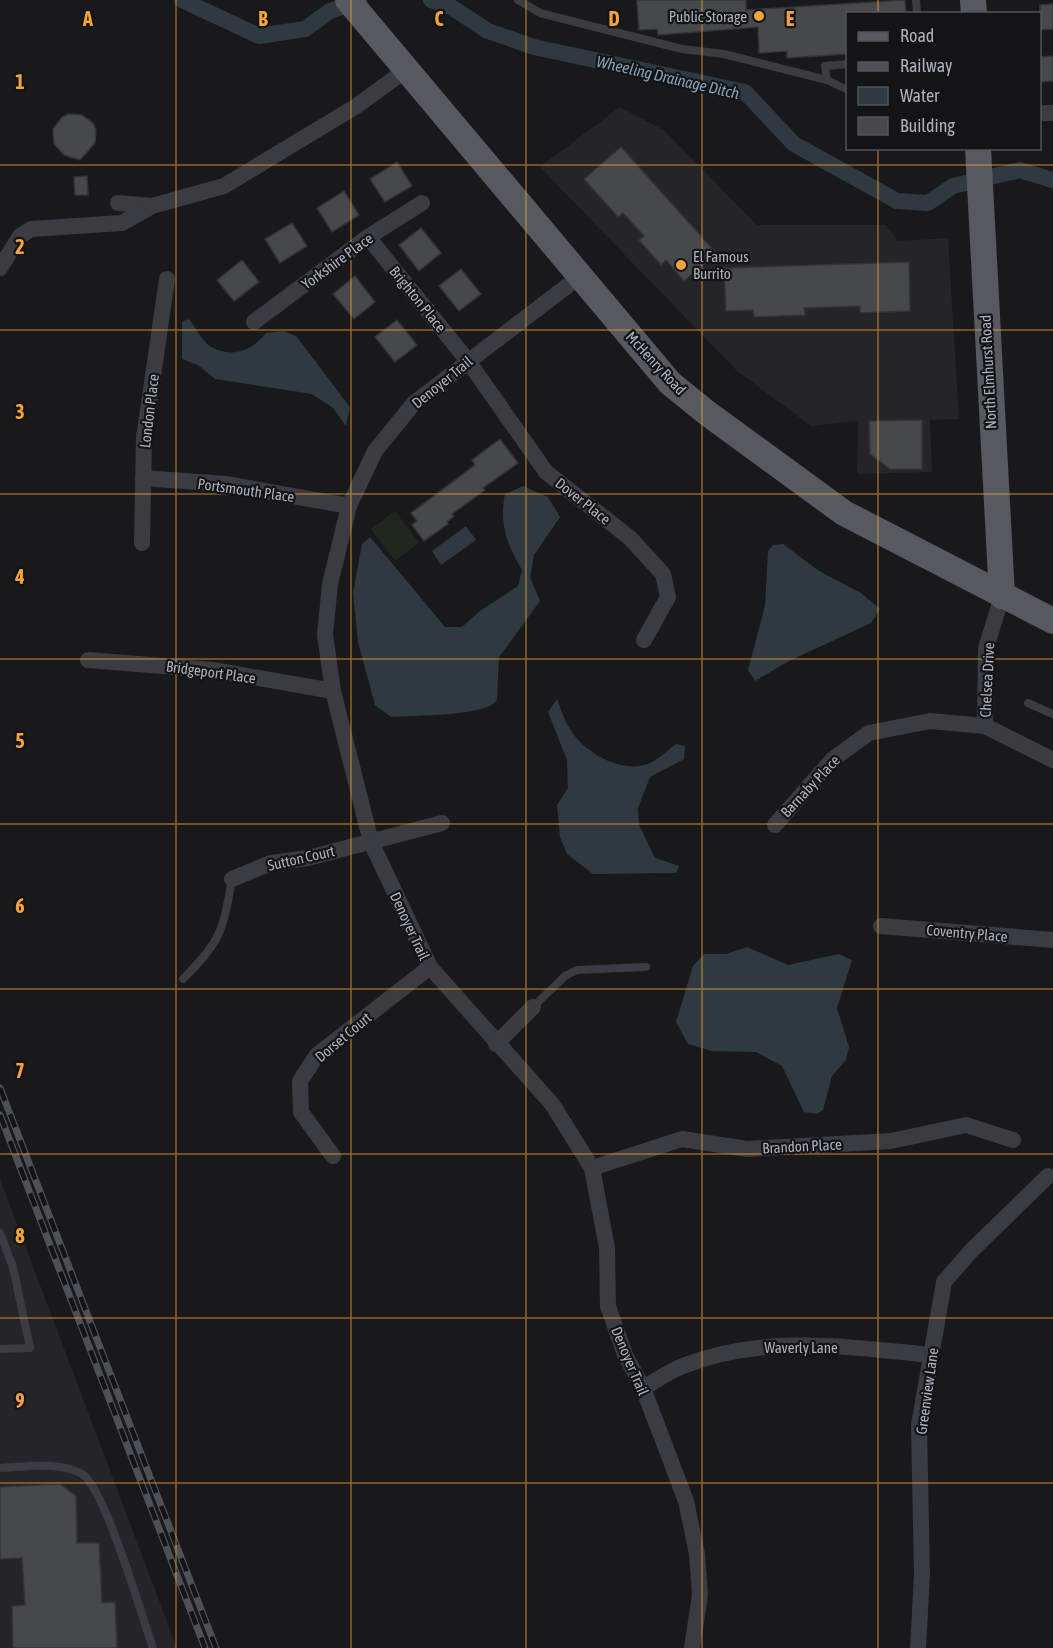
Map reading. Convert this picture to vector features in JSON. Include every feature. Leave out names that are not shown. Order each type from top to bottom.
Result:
[{"type":"main road","name":"McHenry Road","points":[[348,0],[670,383],[707,413],[844,513],[1053,621]]},
{"type":"main road","name":"North Elmhurst Road","points":[[978,150],[1002,596]]},
{"type":"street","points":[[0,268],[20,236],[31,229],[122,223],[152,206],[224,186],[346,113],[406,70]]},
{"type":"street","points":[[118,203],[152,206]]},
{"type":"street","name":"Yorkshire Place","points":[[254,322],[368,237],[422,203]]},
{"type":"street","name":"Brighton Place","points":[[368,237],[468,361]]},
{"type":"street","name":"Denoyer Trail","points":[[579,277],[414,403],[375,451],[349,506],[330,584],[325,635],[333,691],[371,842],[430,967],[496,1044],[552,1104],[592,1168],[607,1248],[608,1306],[625,1355],[643,1388],[686,1501],[697,1554],[700,1595],[692,1648]]},
{"type":"street","name":"London Place","points":[[142,543],[144,438],[167,279]]},
{"type":"street","name":"Dover Place","points":[[468,361],[546,472],[630,538],[663,574],[668,597],[644,640]]},
{"type":"street","name":"Portsmouth Place","points":[[142,478],[226,484],[349,506]]},
{"type":"street","name":"Chelsea Drive","points":[[1002,596],[986,648],[985,726],[1053,760]]},
{"type":"street","name":"Bridgeport Place","points":[[88,660],[213,670],[333,691]]},
{"type":"street","name":"Barnaby Place","points":[[775,825],[833,759],[869,733],[930,721],[985,726]]},
{"type":"street","name":"Sutton Court","points":[[232,879],[271,863],[308,858],[442,824]]},
{"type":"street","name":"Coventry Place","points":[[881,926],[1053,940]]},
{"type":"street","name":"Dorset Court","points":[[333,1156],[301,1112],[300,1081],[317,1055],[430,967]]},
{"type":"street","points":[[496,1044],[533,1007]]},
{"type":"street","name":"Brandon Place","points":[[592,1168],[682,1139],[747,1149],[891,1141],[966,1125],[1013,1140]]},
{"type":"street","name":"Greenview Lane","points":[[918,1648],[922,1575],[919,1425],[944,1282],[1050,1174]]},
{"type":"street","name":"Waverly Lane","points":[[643,1388],[681,1366],[719,1354],[773,1345],[827,1346],[931,1355]]},
{"type":"lane","points":[[518,0],[540,13],[682,49],[724,54],[827,80],[846,89]]},
{"type":"lane","points":[[827,80],[825,66],[846,64]]},
{"type":"lane","points":[[1028,703],[1053,714]]},
{"type":"lane","points":[[183,979],[210,952],[224,924],[232,879]]},
{"type":"lane","points":[[533,1007],[565,976],[577,970],[646,967]]},
{"type":"lane","points":[[0,1233],[13,1267],[30,1348],[0,1349]]},
{"type":"lane","points":[[0,1468],[62,1467],[83,1474],[91,1483],[109,1523],[153,1648]]},
{"type":"shaded area","points":[[620,107],[665,131],[757,225],[886,225],[898,241],[948,238],[959,419],[930,420],[932,472],[857,474],[858,421],[811,426],[737,371],[540,167]]},
{"type":"shaded area","points":[[395,511],[419,543],[395,561],[371,529]]},
{"type":"shaded area","points":[[0,1179],[177,1648],[0,1648]]},
{"type":"water","points":[[189,319],[210,346],[221,351],[242,351],[255,344],[266,333],[283,331],[296,336],[350,407],[346,426],[333,408],[312,394],[215,379],[198,365],[182,359],[182,322]]},
{"type":"water","points":[[523,486],[548,497],[560,517],[534,555],[530,577],[540,601],[499,657],[497,700],[490,706],[479,710],[391,717],[375,705],[358,642],[353,593],[362,544],[370,537],[445,627],[462,627],[480,611],[518,586],[522,570],[506,534],[503,505],[505,494]]},
{"type":"water","points":[[466,526],[476,540],[441,565],[432,551]]},
{"type":"water","points":[[783,544],[819,571],[861,593],[880,609],[871,623],[789,661],[755,681],[748,670],[765,606],[768,551],[773,545]]},
{"type":"water","points":[[557,699],[566,722],[576,738],[605,760],[628,766],[639,766],[650,763],[676,744],[685,746],[684,759],[650,777],[638,808],[639,825],[655,858],[679,866],[676,873],[593,874],[567,854],[560,837],[557,805],[568,788],[567,760],[548,712]]},
{"type":"water","points":[[747,947],[788,965],[839,954],[852,960],[837,1008],[849,1047],[846,1060],[832,1076],[823,1110],[817,1114],[804,1112],[782,1066],[756,1052],[712,1051],[688,1044],[676,1022],[693,966],[704,954],[726,954]]},
{"type":"building","points":[[637,0],[746,0],[746,10],[905,0],[906,12],[846,12],[846,54],[787,58],[787,51],[759,53],[758,27],[658,35],[657,29],[639,30]]},
{"type":"building","points":[[1053,4],[1053,29],[1041,30],[1040,5]]},
{"type":"building","points":[[1053,56],[1053,81],[1041,82],[1041,57]]},
{"type":"building","points":[[69,114],[82,115],[93,123],[96,130],[95,143],[80,160],[64,155],[54,144],[53,129],[62,117]]},
{"type":"building","points":[[621,147],[716,253],[684,281],[666,260],[661,265],[639,240],[644,236],[623,213],[618,217],[584,179]]},
{"type":"building","points":[[397,162],[412,186],[385,202],[370,179]]},
{"type":"building","points":[[87,176],[88,195],[75,195],[74,177]]},
{"type":"building","points":[[344,191],[359,215],[332,232],[317,208]]},
{"type":"building","points":[[292,223],[307,246],[280,263],[265,239]]},
{"type":"building","points":[[421,228],[441,253],[419,271],[399,245]]},
{"type":"building","points":[[242,260],[259,282],[234,301],[217,280]]},
{"type":"building","points":[[909,262],[910,311],[860,313],[860,306],[804,308],[805,315],[754,317],[753,310],[726,311],[724,268]]},
{"type":"building","points":[[461,269],[481,294],[459,311],[439,286]]},
{"type":"building","points":[[355,276],[375,302],[354,319],[333,294]]},
{"type":"building","points":[[397,320],[417,345],[395,362],[375,337]]},
{"type":"building","points":[[922,420],[922,469],[890,469],[870,454],[869,421]]},
{"type":"building","points":[[500,439],[518,463],[483,488],[485,490],[452,514],[454,516],[447,522],[448,524],[424,541],[412,525],[417,521],[411,513],[475,465],[472,460]]},
{"type":"building","points":[[60,1484],[76,1496],[77,1543],[99,1543],[102,1603],[115,1602],[117,1648],[13,1648],[12,1606],[25,1605],[22,1558],[0,1559],[0,1487]]},
{"type":"waterway","name":"Wheeling Drainage Ditch","points":[[182,0],[259,36],[305,29],[330,11],[359,1]]},
{"type":"waterway","name":"Wheeling Drainage Ditch","points":[[431,0],[451,7],[488,31],[534,47],[745,92],[794,144],[897,201],[928,203],[953,186],[1020,170],[1053,180]]},
{"type":"railway","points":[[0,1088],[216,1648]]},
{"type":"railway","points":[[0,1115],[205,1648]]},
{"type":"place","name":"Public Storage","points":[[759,16]]},
{"type":"place","name":"El Famous Burrito","points":[[681,265]]}]
